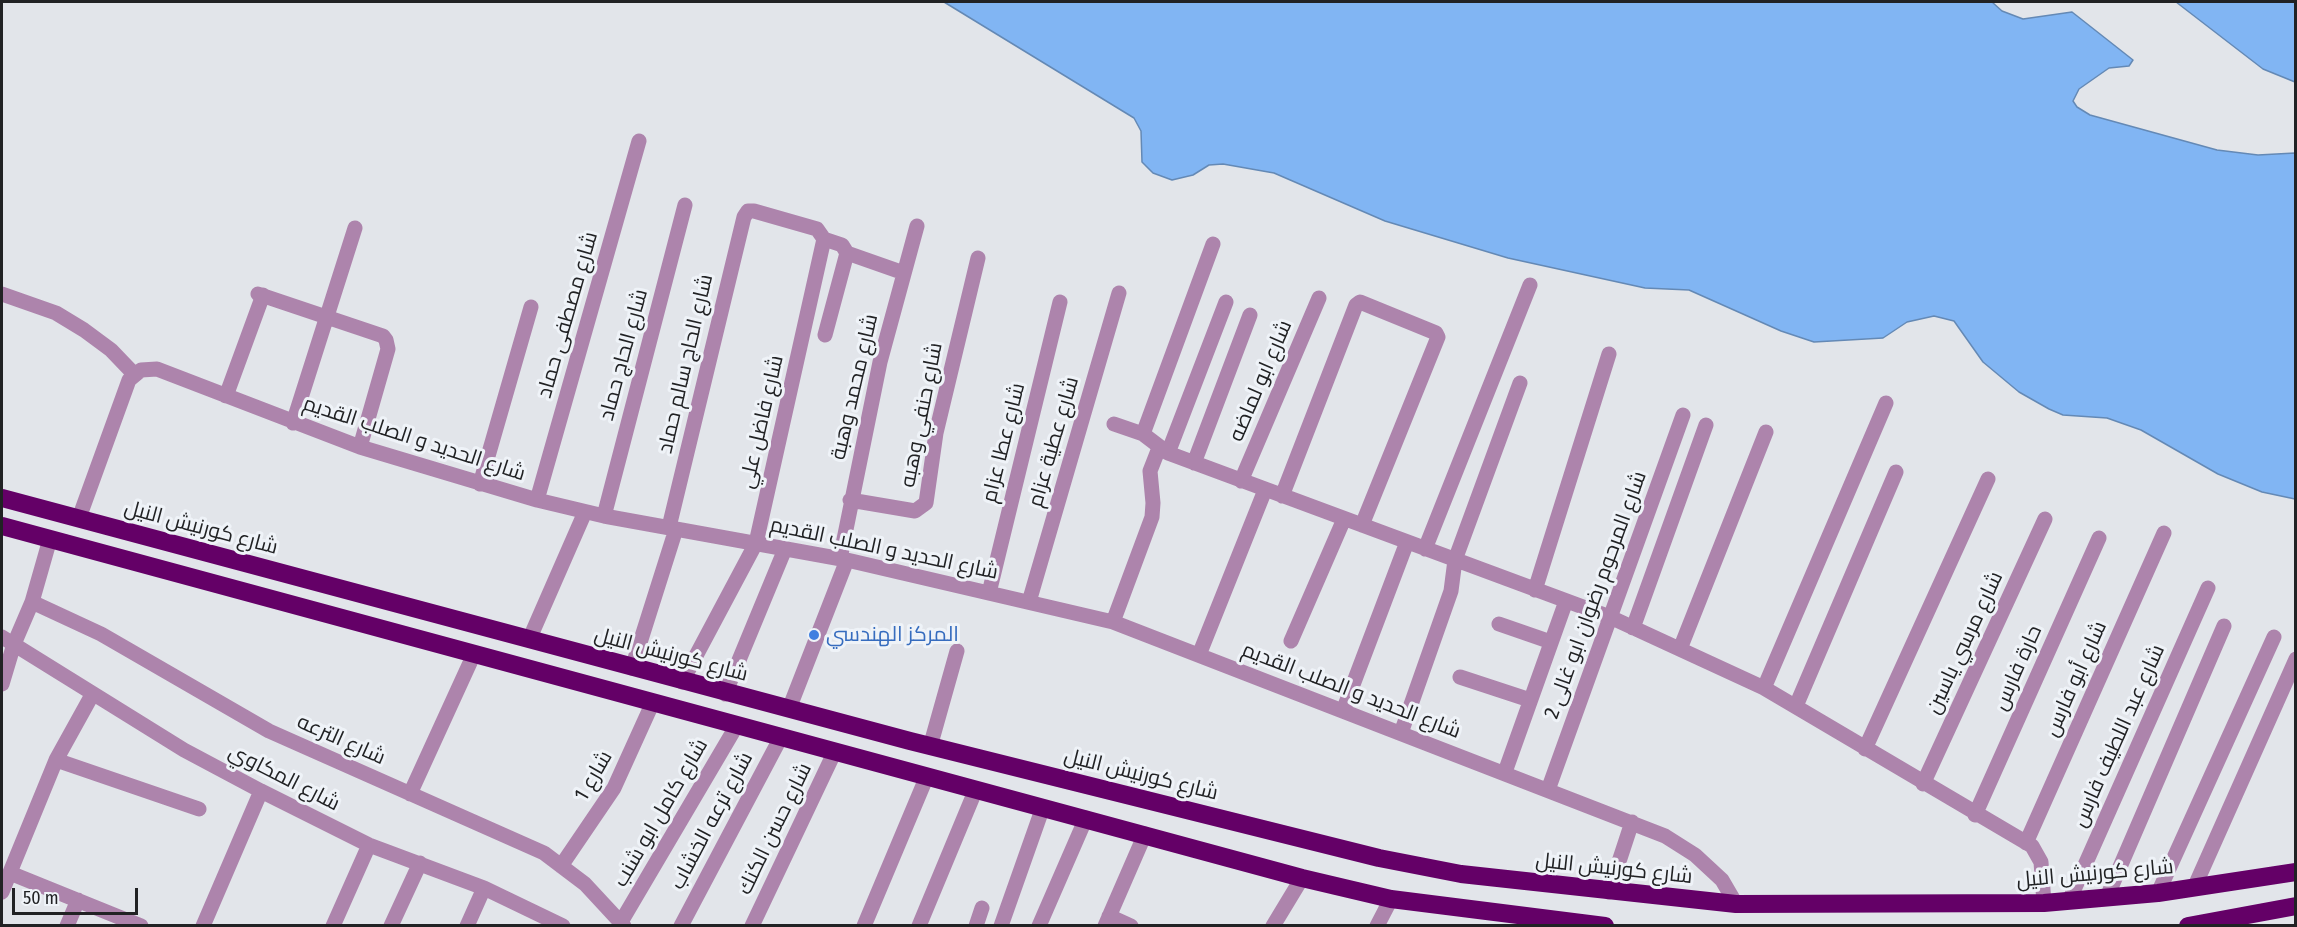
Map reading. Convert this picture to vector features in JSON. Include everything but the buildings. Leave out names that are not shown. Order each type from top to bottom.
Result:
[{"type":"highway","name":"شارع كورنيش النيل","points":[[2,498],[725,694],[930,747],[1379,858],[1461,874],[1609,892],[1736,904],[2044,903],[2158,893],[2295,872]]},
{"type":"highway","points":[[2,526],[1302,878],[1391,899],[1605,926]]},
{"type":"highway","points":[[902,769],[910,741]]},
{"type":"highway","points":[[2188,926],[2295,906]]},
{"type":"street","name":"شارع مصطفى حماد","points":[[537,500],[639,141]]},
{"type":"street","name":"شارع الحاج حماد","points":[[604,516],[685,205]]},
{"type":"street","name":"شارع الحاج سالم حماد","points":[[632,668],[672,528],[741,223],[748,211],[817,229],[824,239]]},
{"type":"street","name":"شارع محمد وهبة","points":[[789,710],[844,559],[850,500],[880,362],[917,226]]},
{"type":"street","points":[[293,423],[355,228]]},
{"type":"street","points":[[824,239],[842,245],[847,253],[904,273]]},
{"type":"street","name":"شارع فاضل علي","points":[[682,682],[756,543],[824,239]]},
{"type":"street","points":[[1143,434],[1213,244]]},
{"type":"street","points":[[825,335],[847,253]]},
{"type":"street","name":"شارع حنفي وهبه","points":[[850,500],[915,511],[926,503],[936,433],[978,258]]},
{"type":"street","points":[[1425,549],[1530,285]]},
{"type":"street","name":"شارع عطية عزام","points":[[1029,602],[1119,293]]},
{"type":"street","points":[[2,294],[56,313],[111,350],[134,374],[129,380],[80,518]]},
{"type":"street","points":[[226,396],[260,295],[383,336],[388,344],[360,447]]},
{"type":"street","name":"شارع ابو لماضه","points":[[1241,481],[1319,298]]},
{"type":"street","name":"شارع عطا عزام","points":[[989,593],[1060,302]]},
{"type":"street","points":[[1113,622],[1152,518],[1154,503],[1150,471],[1163,450],[1226,302]]},
{"type":"street","points":[[1282,496],[1356,305],[1360,302],[1436,333],[1438,337],[1362,525]]},
{"type":"street","points":[[480,484],[531,307]]},
{"type":"street","points":[[1194,463],[1250,315]]},
{"type":"street","points":[[1535,590],[1609,354]]},
{"type":"street","name":"شارع الحديد و الصلب القديم","points":[[134,374],[141,370],[157,369],[360,447],[537,500],[604,516],[844,559],[1113,622],[1505,772],[1665,836],[1695,855],[1722,880],[1736,904]]},
{"type":"street","points":[[1401,733],[1451,591],[1455,560],[1520,383]]},
{"type":"street","points":[[1764,688],[1886,403]]},
{"type":"street","name":"شارع المرحوم رضوان ابو غالى 2","points":[[1548,790],[1683,415]]},
{"type":"street","points":[[1114,424],[1143,434],[1163,450],[1194,463],[1610,617],[1764,688],[1975,815],[2026,843],[2039,856],[2044,903]]},
{"type":"street","points":[[1634,628],[1706,425]]},
{"type":"street","points":[[1680,649],[1766,432]]},
{"type":"street","points":[[1796,706],[1896,472]]},
{"type":"street","points":[[1865,749],[1988,479]]},
{"type":"street","points":[[1199,655],[1265,490]]},
{"type":"street","points":[[529,640],[585,512]]},
{"type":"street","points":[[1291,641],[1344,519]]},
{"type":"street","name":"شارع مرسي ياسين","points":[[1923,784],[2045,519]]},
{"type":"street","name":"شارع أبو فارس","points":[[2026,843],[2164,533]]},
{"type":"street","name":"حارة فارس","points":[[1975,815],[2099,538]]},
{"type":"street","points":[[2,684],[8,640],[32,602],[50,539]]},
{"type":"street","points":[[1343,711],[1407,542]]},
{"type":"street","points":[[725,694],[785,549]]},
{"type":"street","name":"شارع عبد اللطيف فارس","points":[[2069,901],[2208,588]]},
{"type":"street","points":[[1505,772],[1566,601]]},
{"type":"street","name":"شارع الترعه","points":[[32,602],[101,634],[269,731],[544,853],[585,884],[622,924]]},
{"type":"street","points":[[1499,624],[1551,642]]},
{"type":"street","points":[[2107,897],[2224,626]]},
{"type":"street","points":[[2158,893],[2274,637]]},
{"type":"street","name":"شارع المكاوي","points":[[8,640],[92,695],[183,750],[261,791],[369,845],[484,888],[563,926]]},
{"type":"street","points":[[930,747],[957,651]]},
{"type":"street","points":[[410,794],[474,654]]},
{"type":"street","points":[[2194,888],[2295,659]]},
{"type":"street","points":[[1460,677],[1530,700]]},
{"type":"street","points":[[2,892],[56,760],[92,695]]},
{"type":"street","name":"شارع 1","points":[[561,866],[614,788],[653,702]]},
{"type":"street","name":"شارع كامل ابو شنب","points":[[622,924],[737,725]]},
{"type":"street","name":"شارع ترعه الخشاب","points":[[681,926],[781,737]]},
{"type":"street","name":"شارع حسن الكنك","points":[[752,926],[835,751]]},
{"type":"street","points":[[56,760],[199,809]]},
{"type":"street","points":[[864,926],[927,776]]},
{"type":"street","points":[[919,926],[976,789]]},
{"type":"street","points":[[203,926],[261,791]]},
{"type":"street","points":[[1001,926],[1042,807]]},
{"type":"street","points":[[1039,926],[1086,818]]},
{"type":"street","points":[[1609,892],[1632,822]]},
{"type":"street","points":[[1131,926],[1107,921],[1145,834]]},
{"type":"street","points":[[333,926],[369,845]]},
{"type":"street","points":[[391,926],[420,863]]},
{"type":"street","points":[[10,873],[139,925]]},
{"type":"street","points":[[1274,926],[1302,878]]},
{"type":"street","points":[[467,926],[484,888]]},
{"type":"street","points":[[1377,926],[1391,899]]},
{"type":"street","points":[[67,926],[78,900]]},
{"type":"street","points":[[975,926],[982,908]]},
{"type":"street","points":[[528,926],[534,911]]},
{"type":"water","points":[[944,2],[1992,2],[2002,11],[2023,19],[2072,12],[2133,60],[2129,66],[2109,68],[2079,89],[2073,101],[2077,107],[2090,115],[2217,150],[2258,155],[2295,153],[2295,499],[2262,492],[2218,474],[2141,430],[2107,418],[2063,415],[2049,409],[2019,392],[1983,362],[1954,321],[1934,316],[1907,322],[1883,338],[1814,342],[1781,331],[1689,290],[1645,288],[1508,258],[1385,221],[1274,173],[1223,164],[1209,165],[1193,175],[1172,180],[1153,173],[1142,162],[1141,131],[1134,118]]},
{"type":"water","points":[[2176,2],[2295,2],[2295,82],[2263,69]]},
{"type":"place","name":"المركز الهندسي","points":[[814,635]]}]
